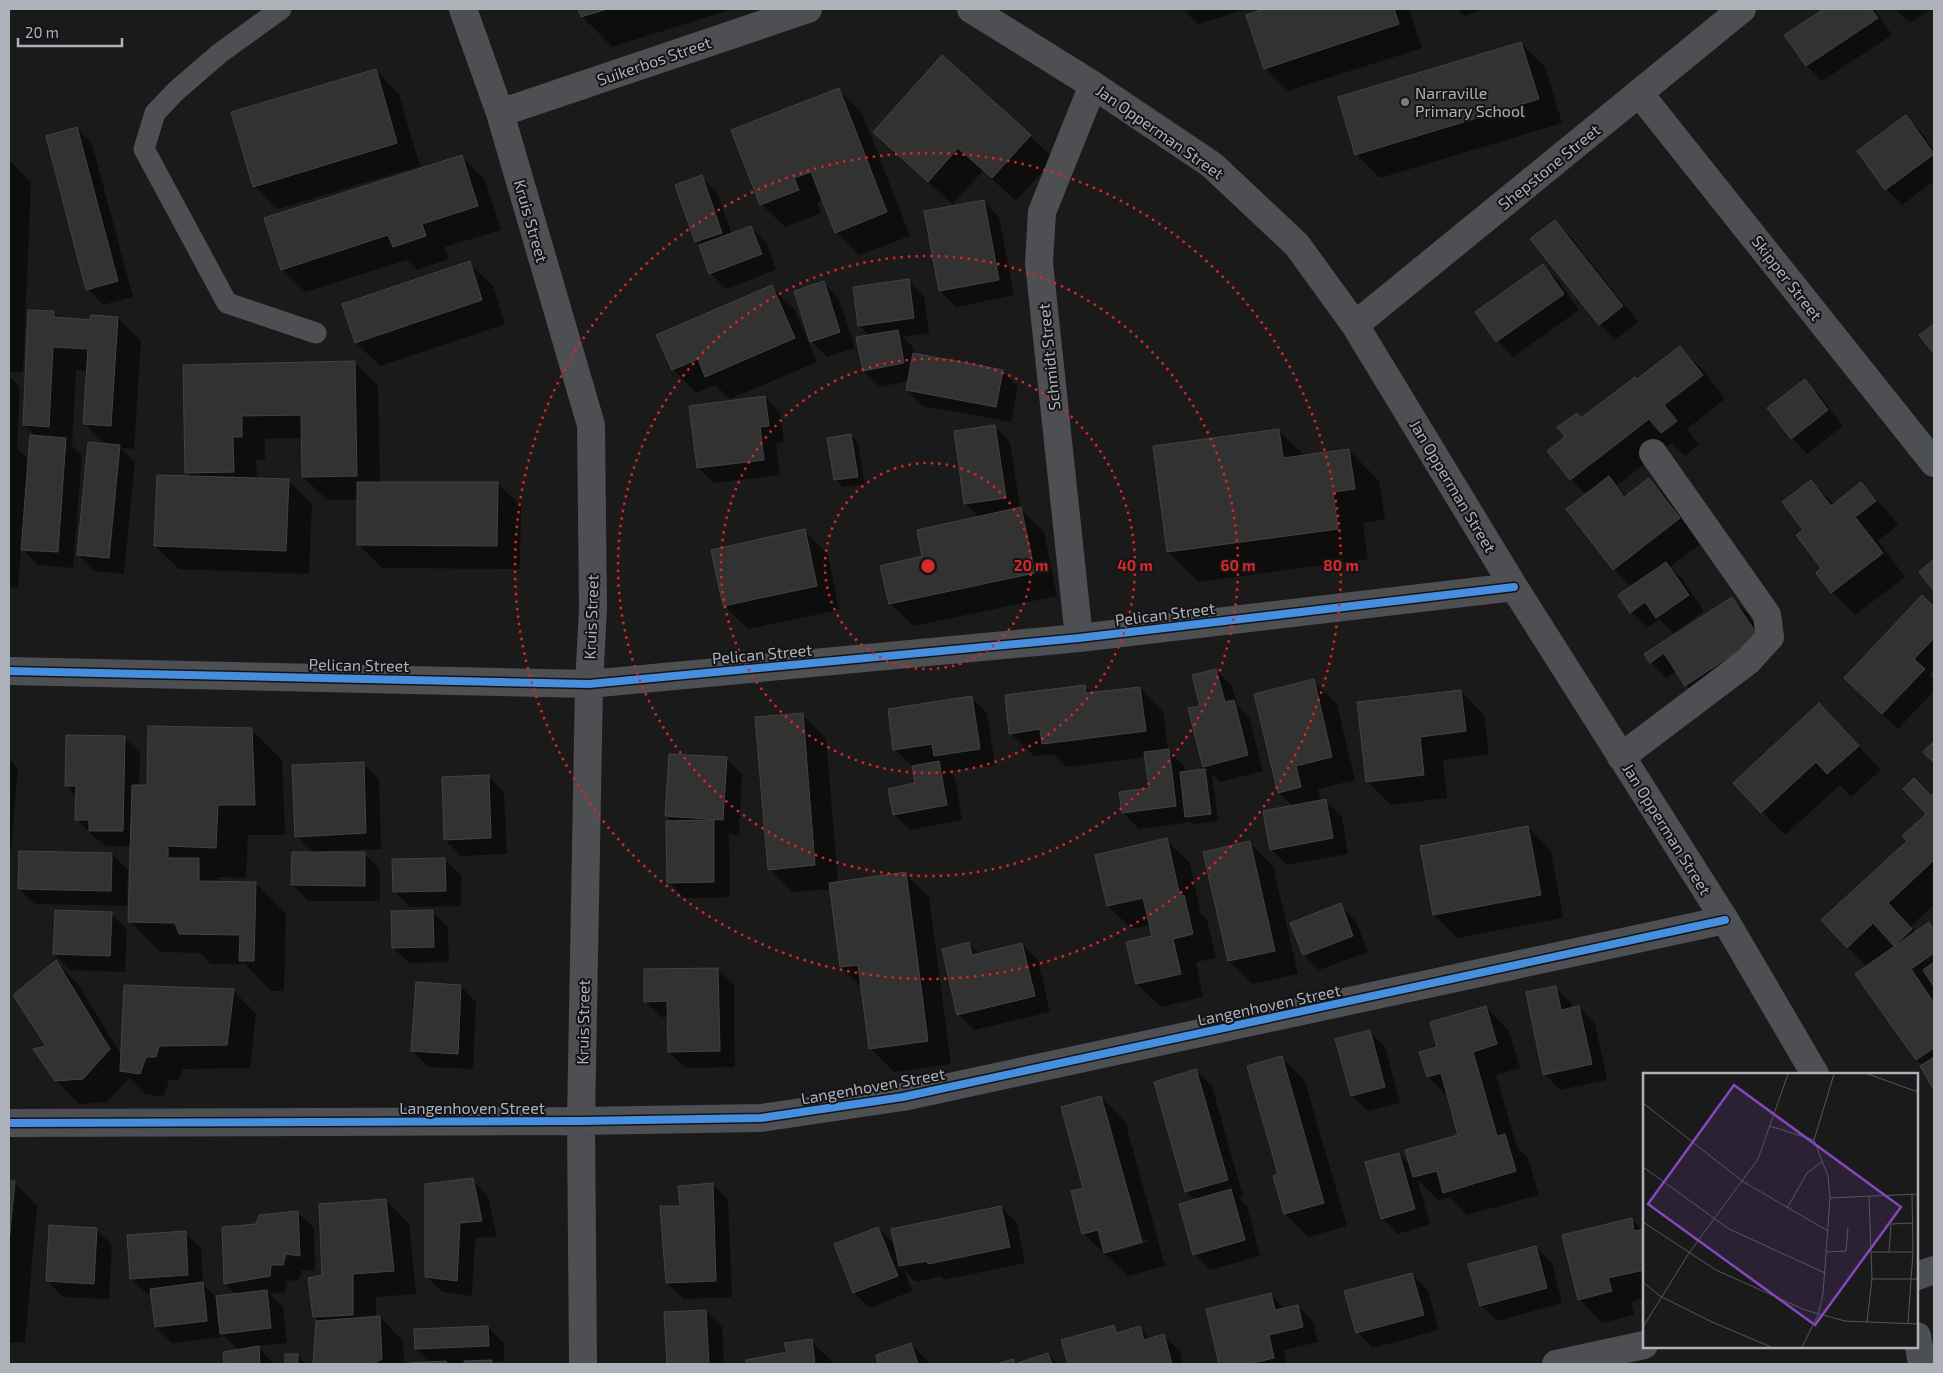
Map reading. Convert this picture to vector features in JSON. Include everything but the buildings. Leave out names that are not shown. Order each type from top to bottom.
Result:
[{"type":"street","name":"Kruis Street","points":[[463,9],[500,113],[591,425],[593,609],[589,684],[581,1122],[584,1364]]},
{"type":"street","name":"Suikerbos Street","points":[[500,113],[808,9]]},
{"type":"street","name":"Jan Opperman Street","points":[[971,9],[1093,85],[1212,165],[1297,245],[1355,325],[1514,587],[1725,920],[1814,1073]]},
{"type":"street","name":"Shepstone Street","points":[[1355,325],[1742,9]]},
{"type":"street","name":"Schmidt Street","points":[[1078,638],[1039,263],[1042,212],[1093,85]]},
{"type":"street","name":"Skipper Street","points":[[1640,92],[1934,463]]},
{"type":"street","points":[[1621,757],[1748,661],[1770,637],[1767,614],[1653,452]]},
{"type":"street","name":"Pelican Street","points":[[9,671],[589,684],[1078,638],[1514,587]]},
{"type":"street","name":"Langenhoven Street","points":[[9,1123],[581,1122],[761,1118],[902,1097],[1725,920]]},
{"type":"street","points":[[1918,1276],[1934,1270]]},
{"type":"street","points":[[1918,1342],[1922,1364]]},
{"type":"street","points":[[1556,1364],[1643,1345]]},
{"type":"lane","points":[[281,9],[220,52],[155,112],[144,149],[227,302],[316,333]]},
{"type":"cycle path","points":[[9,671],[589,684],[1079,638],[1514,587]]},
{"type":"cycle path","points":[[9,1123],[581,1121],[761,1118],[903,1097],[1725,920]]},
{"type":"place","name":"Narraville Primary School","points":[[1405,102]]}]
